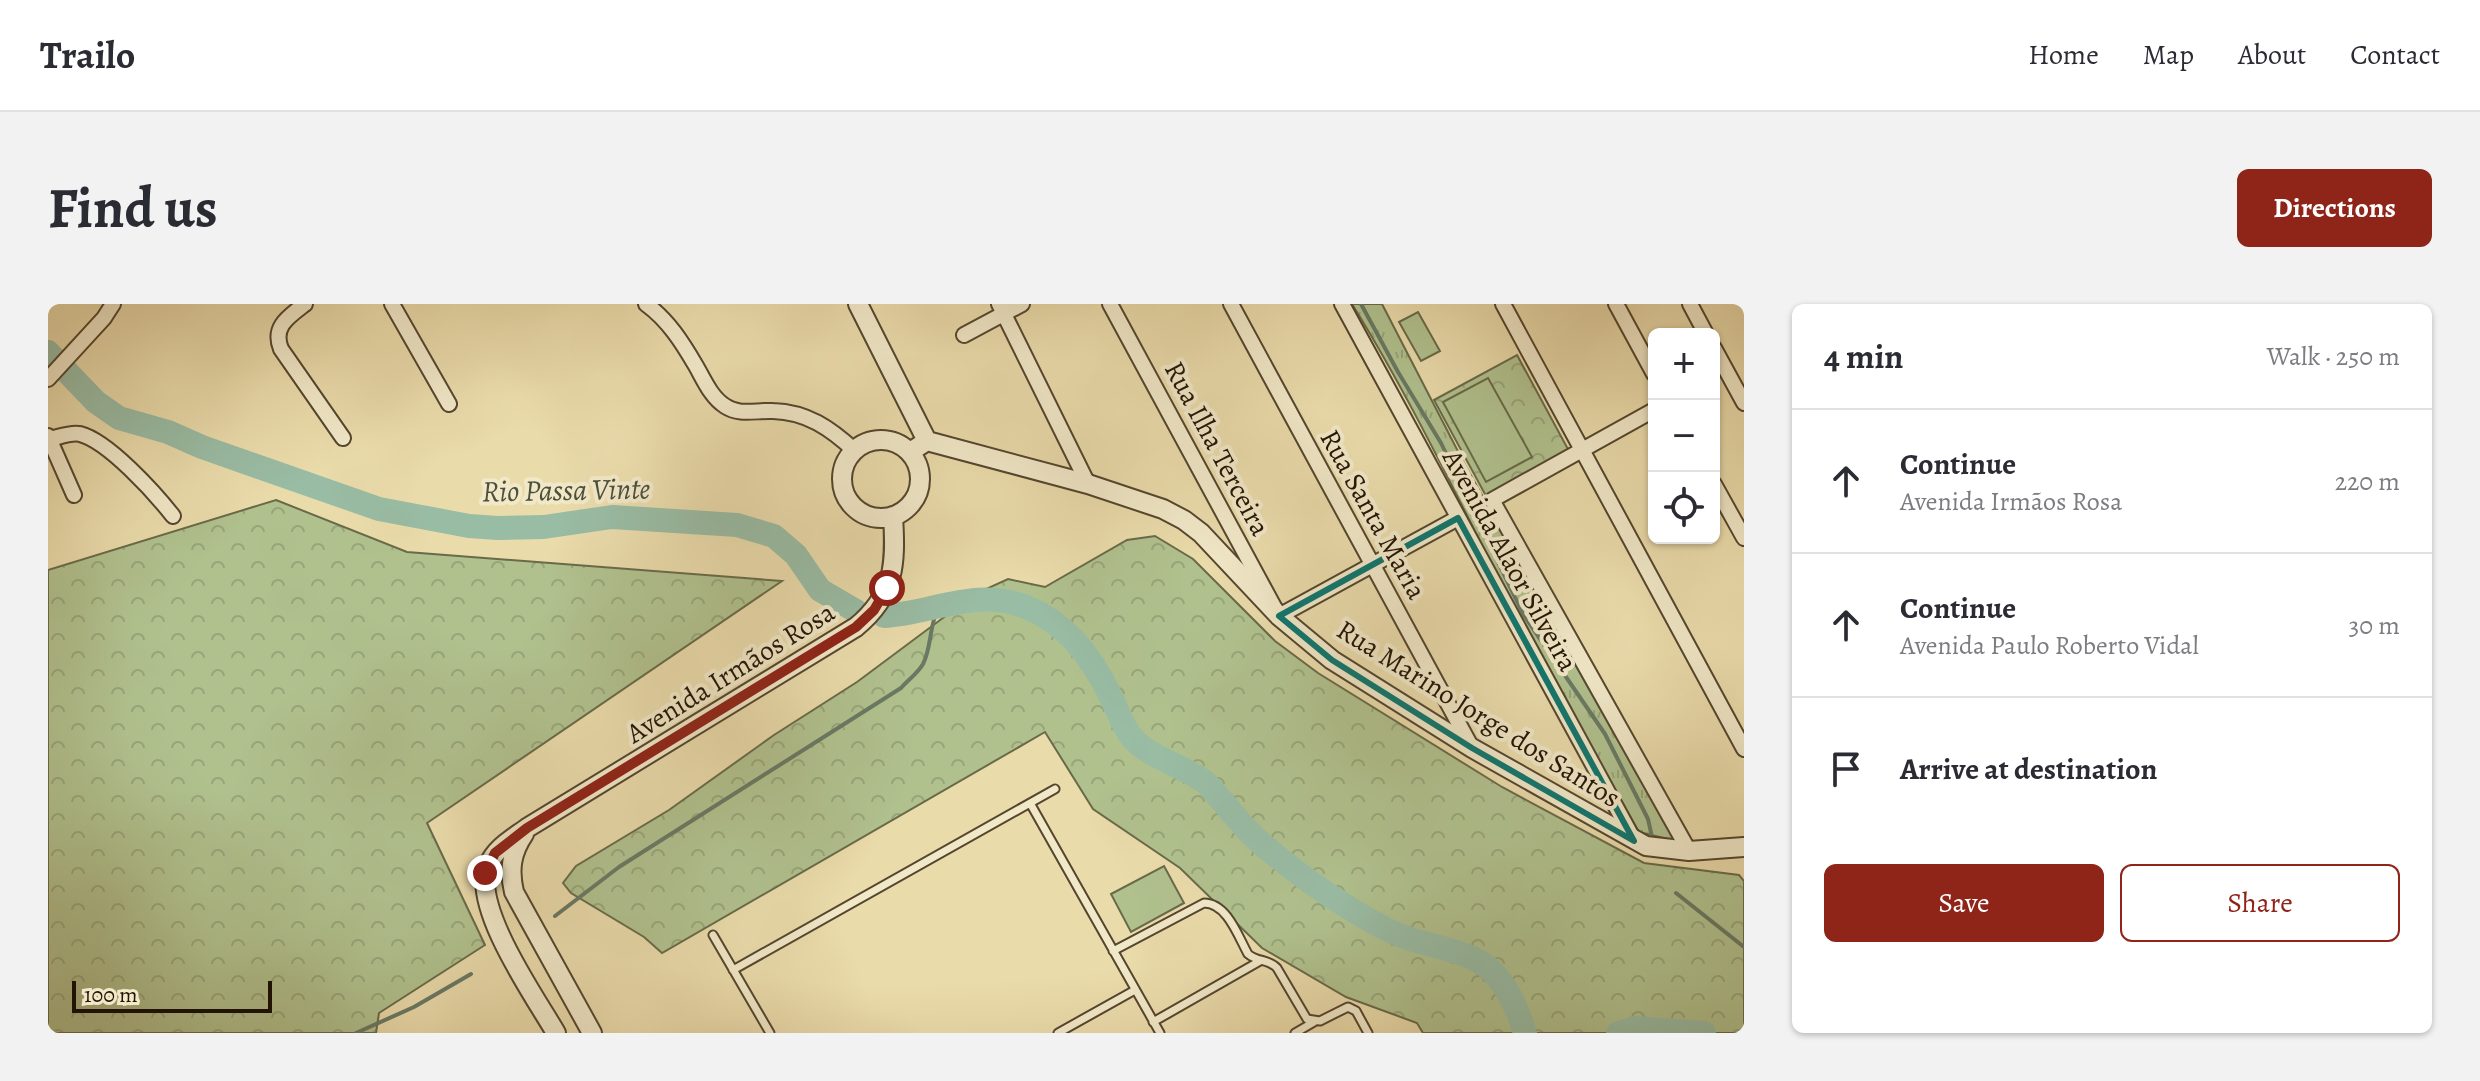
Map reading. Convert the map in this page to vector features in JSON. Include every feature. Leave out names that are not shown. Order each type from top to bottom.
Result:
[{"type":"street","points":[[49,378],[113,304]]},
{"type":"street","points":[[305,304],[282,323],[278,340],[281,349],[343,438]]},
{"type":"street","points":[[392,304],[449,404]]},
{"type":"street","points":[[646,304],[671,328],[715,398],[727,407],[738,411],[769,410],[803,416],[832,430],[855,451]]},
{"type":"street","points":[[858,304],[927,441],[910,452]]},
{"type":"street","points":[[964,335],[1002,309],[1022,304]]},
{"type":"street","name":"Rua Ilha Terceira","points":[[1110,304],[1279,616]]},
{"type":"street","name":"Rua Santa Maria","points":[[1231,304],[1472,748]]},
{"type":"street","name":"Avenida Alaor Silveira","points":[[1342,304],[1634,841]]},
{"type":"street","points":[[1503,304],[1744,749]]},
{"type":"street","points":[[1616,304],[1648,363]]},
{"type":"street","points":[[1690,304],[1703,328]]},
{"type":"street","points":[[1002,309],[1088,484]]},
{"type":"street","points":[[1720,374],[1744,403]]},
{"type":"street","points":[[1582,451],[1648,413]]},
{"type":"street","points":[[74,495],[49,437],[74,433],[95,440],[142,480],[173,516]]},
{"type":"street","points":[[883,440],[910,452],[918,466],[919,489],[907,509],[893,516],[869,516],[850,502],[842,479],[846,464],[855,451],[868,442],[883,440]]},
{"type":"street","name":"Rua Marino Jorge dos Santos","points":[[927,441],[1088,484],[1163,509],[1184,520],[1279,616],[1332,660],[1472,748],[1634,841],[1662,849],[1689,851],[1744,847]]},
{"type":"street","name":"Avenida Alaor Silveira","points":[[1582,451],[1492,500],[1689,851]]},
{"type":"street","points":[[1720,495],[1744,538]]},
{"type":"street","name":"Avenida Irmãos Rosa","points":[[486,900],[484,882],[488,864],[506,843],[856,627],[874,610],[891,577],[895,553],[893,516]]},
{"type":"street","points":[[1279,616],[1458,518]]},
{"type":"street","points":[[527,828],[516,845],[511,872],[517,901],[592,1033]]},
{"type":"street","points":[[486,900],[513,940],[519,943],[528,939],[530,923]]},
{"type":"street","points":[[486,900],[496,929],[556,1033]]},
{"type":"street","points":[[521,972],[525,960],[537,958],[559,992],[578,1007]]},
{"type":"lane","points":[[733,970],[1055,789]]},
{"type":"lane","points":[[1030,803],[1160,1033]]},
{"type":"lane","points":[[1113,951],[1204,903],[1211,903],[1222,910],[1248,954],[1274,964],[1303,1015],[1314,1022]]},
{"type":"lane","points":[[713,935],[770,1033]]},
{"type":"lane","points":[[1153,1022],[1260,961]]},
{"type":"lane","points":[[1058,1033],[1135,990]]},
{"type":"lane","points":[[1295,1033],[1348,1007],[1356,1011],[1368,1033]]},
{"type":"highlighted area","points":[[1458,518],[1634,841],[1472,748],[1332,660],[1279,616]]},
{"type":"green space","points":[[1352,304],[1382,304],[1464,463],[1676,841],[1639,832],[1565,704],[1419,423]]},
{"type":"green space","points":[[1418,312],[1440,351],[1421,361],[1399,322]]},
{"type":"green space","points":[[1517,355],[1569,451],[1486,496],[1434,400]]},
{"type":"green space","points":[[1488,378],[1532,457],[1486,482],[1443,402]]},
{"type":"green space","points":[[276,500],[407,552],[782,581],[427,823],[485,945],[379,1013],[376,1033],[48,1033],[48,570]]},
{"type":"green space","points":[[1155,536],[1193,559],[1275,641],[1318,673],[1502,787],[1644,863],[1739,875],[1744,881],[1744,1033],[1423,1033],[1417,1023],[1346,997],[1262,948],[1180,868],[1093,809],[1045,732],[662,953],[644,937],[571,893],[563,883],[576,866],[669,810],[774,735],[857,682],[975,594],[1008,579],[1045,587],[1127,540]]},
{"type":"green space","points":[[1164,866],[1184,903],[1131,932],[1111,894]]},
{"type":"waterway","points":[[1361,304],[1441,443],[1523,614],[1605,734],[1648,819],[1652,837]]},
{"type":"waterway","name":"Rio Passa Vinte","points":[[48,352],[96,402],[119,418],[168,432],[202,447],[379,509],[469,526],[498,528],[544,527],[612,517],[737,525],[774,536],[796,555],[820,590],[856,611]]},
{"type":"waterway","name":"Rio Passa Vinte","points":[[884,616],[972,600],[990,600],[1026,607],[1054,622],[1087,656],[1104,683],[1124,726],[1136,742],[1205,782],[1262,845],[1339,902],[1395,933],[1481,963],[1506,989],[1525,1033]]},
{"type":"waterway","points":[[555,916],[619,867],[901,688],[923,664],[935,617],[943,603]]},
{"type":"waterway","points":[[1676,893],[1744,947]]},
{"type":"waterway","points":[[356,1033],[414,1007],[471,974]]},
{"type":"waterway","name":"Rio Passa Vinte","points":[[1618,1033],[1635,1028],[1704,1033]]},
{"type":"route","points":[[485,873],[495,853],[527,828],[856,627],[882,600],[887,588]]}]
